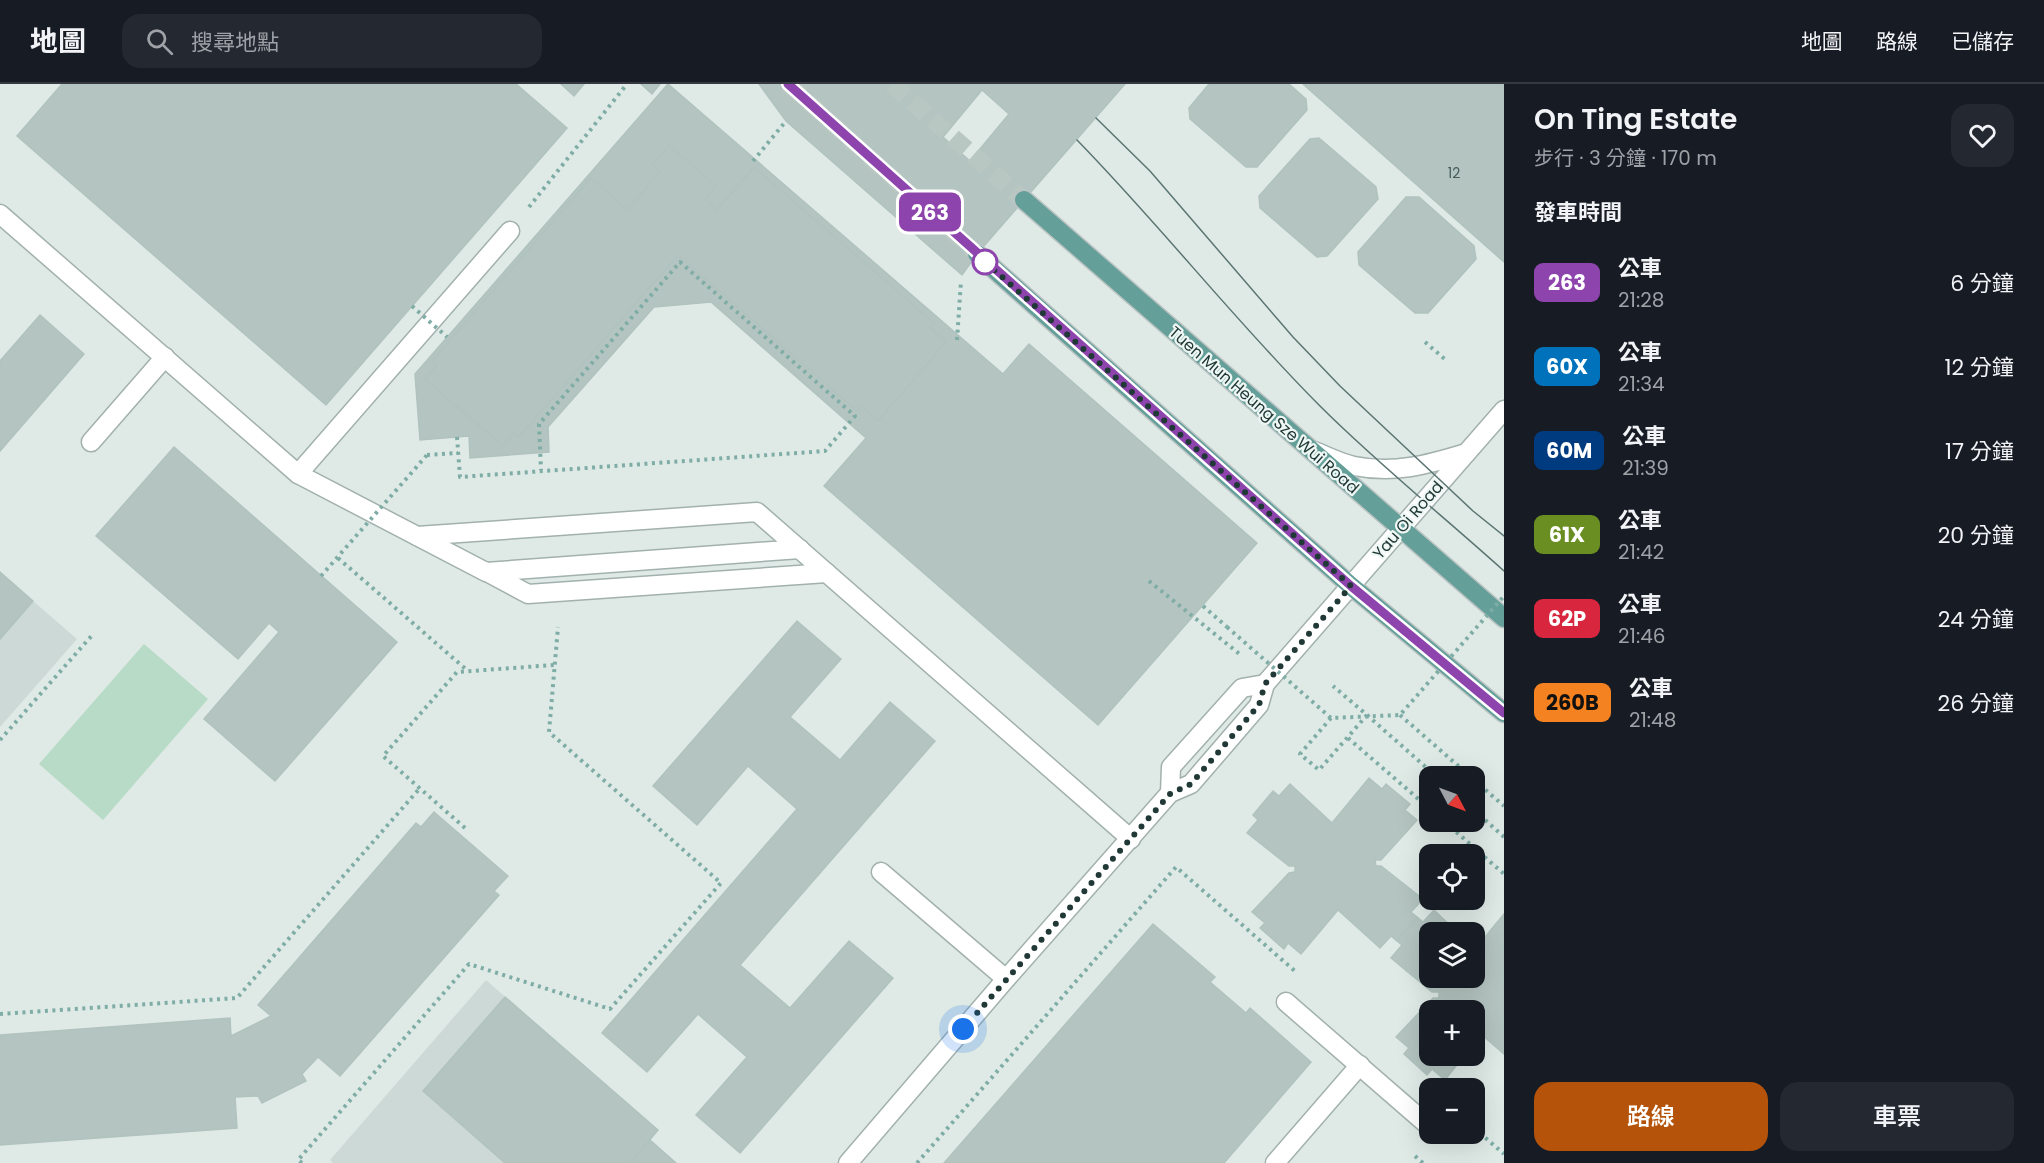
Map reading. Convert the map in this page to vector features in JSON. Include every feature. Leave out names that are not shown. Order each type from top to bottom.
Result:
[{"type":"main road","name":"Tuen Mun Heung Sze Wui Road","points":[[1024,200],[1504,618]]},
{"type":"main road","points":[[977,254],[1351,586],[1504,713]]},
{"type":"street","points":[[0,214],[298,474],[528,594],[827,573]]},
{"type":"street","points":[[298,474],[510,231]]},
{"type":"street","points":[[91,442],[165,357]]},
{"type":"street","name":"Yau Oi Road","points":[[1265,684],[1504,410]]},
{"type":"street","name":"Yau Oi Road","points":[[1309,450],[1352,466],[1391,470],[1425,465],[1466,453]]},
{"type":"street","points":[[417,536],[757,512],[1131,839]]},
{"type":"street","points":[[486,572],[800,549]]},
{"type":"street","points":[[848,1163],[1006,979],[1170,794],[1191,784],[1259,705],[1265,684],[1242,688],[1171,767],[1170,794]]},
{"type":"street","points":[[881,872],[1006,979]]},
{"type":"street","points":[[1286,1002],[1419,1117]]},
{"type":"street","points":[[1275,1163],[1359,1065]]},
{"type":"path","points":[[510,231],[627,84]]},
{"type":"path","points":[[753,161],[786,121]]},
{"type":"path","points":[[458,437],[460,477],[825,451],[855,416],[680,262],[539,424],[541,470]]},
{"type":"path","points":[[957,340],[962,274]]},
{"type":"path","points":[[412,306],[447,337]]},
{"type":"path","points":[[1425,342],[1447,361]]},
{"type":"path","points":[[321,576],[427,455],[458,453]]},
{"type":"path","points":[[338,558],[468,671]]},
{"type":"path","points":[[1149,581],[1243,657]]},
{"type":"path","points":[[1400,715],[1504,596]]},
{"type":"path","points":[[1203,606],[1331,718],[1400,715],[1458,766]]},
{"type":"path","points":[[302,1163],[298,1160],[469,964],[610,1009],[721,883],[549,732],[558,627]]},
{"type":"path","points":[[0,740],[94,633]]},
{"type":"path","points":[[465,828],[383,756],[457,672],[554,665]]},
{"type":"path","points":[[1334,686],[1424,766]]},
{"type":"path","points":[[1331,718],[1300,754],[1318,770],[1367,715]]},
{"type":"path","points":[[1348,738],[1419,799]]},
{"type":"path","points":[[0,1014],[237,998],[420,788]]},
{"type":"path","points":[[1485,790],[1504,806]]},
{"type":"path","points":[[1485,820],[1504,837]]},
{"type":"path","points":[[1456,832],[1504,874]]},
{"type":"path","points":[[917,1163],[1176,867]]},
{"type":"path","points":[[1485,1138],[1504,1154]]},
{"type":"path","points":[[1415,1155],[1423,1163]]},
{"type":"shaded area","points":[[33,601],[77,639],[0,727],[0,639]]},
{"type":"shaded area","points":[[486,980],[658,1130],[650,1140],[676,1163],[333,1163],[330,1160]]},
{"type":"green space","points":[[144,644],[208,699],[103,820],[39,764]]},
{"type":"building","points":[[62,84],[516,84],[567,128],[326,405],[17,136]]},
{"type":"building","points":[[561,84],[584,84],[574,96]]},
{"type":"building","points":[[641,84],[660,84],[652,94]]},
{"type":"building","points":[[668,84],[1003,374],[1029,344],[1257,543],[1098,725],[824,486],[866,438],[711,302],[654,307],[548,427],[549,452],[470,458],[469,436],[420,440],[415,374]]},
{"type":"building","points":[[759,84],[1125,84],[977,254],[962,275],[786,121]],"holes":[[[982,90],[1009,114],[970,161],[943,137]]]},
{"type":"building","points":[[1209,84],[1289,84],[1306,99],[1307,110],[1257,167],[1246,167],[1190,119],[1189,108]]},
{"type":"building","points":[[1303,84],[1504,84],[1504,262]]},
{"type":"building","points":[[1319,138],[1376,187],[1378,199],[1327,256],[1317,257],[1260,208],[1259,196],[1310,139]]},
{"type":"building","points":[[669,145],[716,186],[705,199],[717,210],[754,167],[934,323],[929,327],[946,342],[878,421],[861,406],[857,411],[678,255],[519,437],[514,433],[503,446],[425,379],[437,365],[432,361],[591,178],[627,210],[660,172],[652,165]]},
{"type":"building","points":[[1406,197],[1419,197],[1474,246],[1476,259],[1428,313],[1415,313],[1359,265],[1358,252]]},
{"type":"building","points":[[40,315],[84,354],[0,451],[0,361]]},
{"type":"building","points":[[174,447],[397,642],[275,781],[204,719],[279,632],[269,623],[238,659],[96,536]]},
{"type":"building","points":[[0,572],[33,601],[0,639]]},
{"type":"building","points":[[797,621],[841,659],[790,717],[840,760],[890,702],[935,741],[740,965],[790,1008],[849,941],[893,978],[740,1153],[696,1115],[747,1057],[698,1014],[647,1072],[602,1033],[797,809],[748,766],[697,825],[653,786]]},
{"type":"building","points":[[1369,778],[1382,789],[1386,784],[1410,804],[1405,810],[1417,820],[1381,860],[1375,860],[1376,866],[1381,866],[1419,896],[1419,903],[1411,912],[1417,917],[1397,941],[1391,936],[1380,948],[1338,910],[1301,954],[1288,943],[1284,949],[1260,928],[1265,923],[1252,912],[1289,873],[1295,872],[1295,866],[1289,866],[1247,833],[1258,820],[1253,815],[1273,791],[1279,796],[1290,784],[1332,823]]},
{"type":"building","points":[[434,812],[508,876],[494,891],[499,895],[340,1076],[318,1057],[302,1074],[306,1081],[262,1103],[258,1096],[235,1097],[237,1128],[0,1145],[0,1035],[230,1018],[231,1036],[271,1016],[258,1005],[416,823],[421,827]]},
{"type":"building","points":[[1434,910],[1447,922],[1423,922]]},
{"type":"building","points":[[1504,914],[1504,1054],[1485,1038],[1485,1000],[1431,1000],[1439,998],[1439,992],[1432,992],[1427,988],[1485,988],[1485,937]]},
{"type":"building","points":[[1417,917],[1423,922],[1419,922],[1419,981],[1391,958],[1402,945],[1397,941]]},
{"type":"building","points":[[1153,924],[1215,977],[1210,982],[1246,1013],[1250,1008],[1311,1062],[1224,1163],[944,1163]]},
{"type":"building","points":[[505,997],[658,1130],[630,1163],[505,1163],[423,1091]]},
{"type":"building","points":[[1419,1013],[1419,1066],[1456,1066],[1447,1078],[1443,1078],[1432,1069],[1427,1075],[1404,1054],[1409,1048],[1396,1037]]},
{"type":"building","points":[[650,1140],[676,1163],[630,1163]]},
{"type":"tunnel","points":[[788,84],[977,254]]},
{"type":"tunnel","points":[[892,84],[1024,200]]},
{"type":"tram line","points":[[1096,118],[1150,171],[1293,337],[1340,386],[1473,511],[1504,536]]},
{"type":"tram line","points":[[1077,140],[1258,341],[1320,406],[1504,571]]},
{"type":"bus line","name":"263","points":[[788,84],[1351,586],[1504,713]]},
{"type":"route","points":[[963,1029],[1170,794],[1191,784],[1259,705],[1265,684],[1351,586],[983,260],[985,262]]}]
